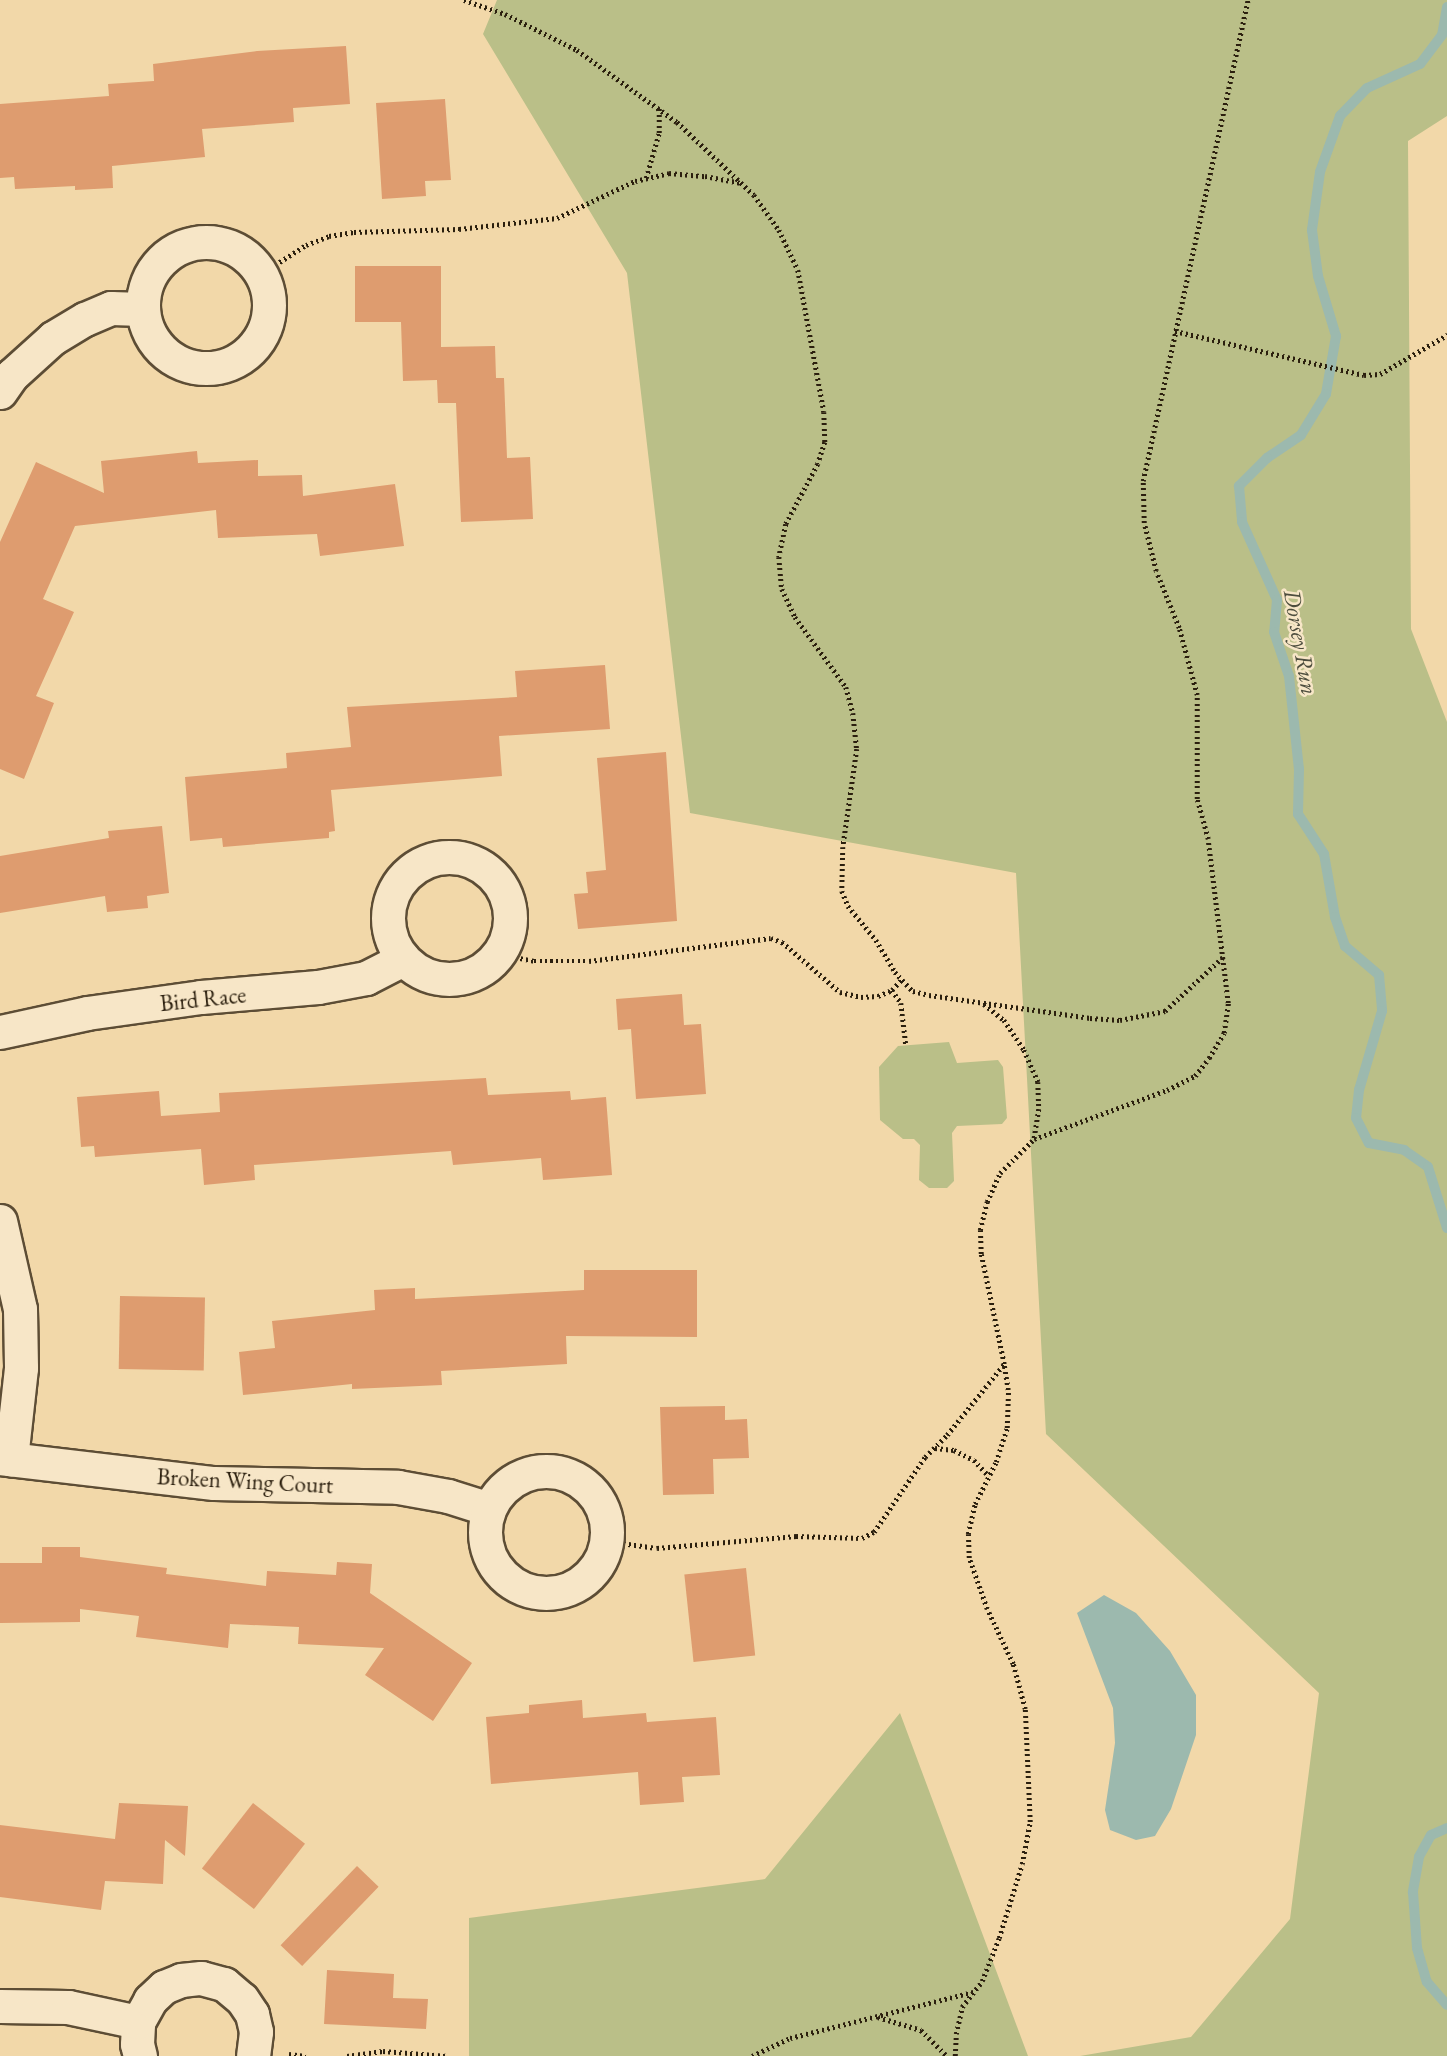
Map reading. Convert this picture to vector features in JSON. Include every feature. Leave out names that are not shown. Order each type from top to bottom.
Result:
[{"type":"street","points":[[202,242],[225,245],[247,257],[261,274],[268,292],[267,322],[257,343],[241,358],[219,368],[190,367],[163,352],[149,333],[142,309],[146,283],[160,260],[178,248],[202,242]]},
{"type":"street","points":[[0,392],[12,375],[53,338],[85,319],[111,309],[142,309]]},
{"type":"street","points":[[458,857],[484,867],[501,886],[510,911],[508,936],[499,954],[486,967],[455,979],[428,976],[403,960],[389,934],[387,909],[395,887],[411,869],[430,859],[458,857]]},
{"type":"street","name":"Bird Race","points":[[0,1032],[87,1013],[201,997],[318,987],[366,978],[403,960]]},
{"type":"street","points":[[0,1220],[20,1309],[22,1368],[6,1458]]},
{"type":"street","name":"Broken Wing Court","points":[[6,1458],[214,1483],[398,1487],[448,1496],[489,1509]]},
{"type":"street","points":[[544,1470],[567,1474],[587,1486],[598,1499],[607,1520],[607,1541],[602,1558],[591,1574],[572,1588],[551,1593],[527,1590],[501,1574],[489,1556],[484,1534],[489,1509],[505,1485],[527,1473],[544,1470]]},
{"type":"street","points":[[139,2056],[138,2022],[150,2000],[164,1987],[181,1980],[201,1978],[224,1984],[242,1999],[252,2014],[256,2032],[253,2056]]},
{"type":"street","points":[[0,2006],[68,2007],[138,2022]]},
{"type":"path","points":[[464,0],[505,14],[577,50],[659,108],[742,184],[779,230],[798,270],[824,412],[825,442],[818,464],[786,524],[779,557],[782,589],[795,617],[846,687],[853,713],[857,749],[843,847],[842,891],[848,906],[902,979],[913,991],[983,1003],[1090,1018],[1144,1017],[1165,1011],[1183,998],[1223,956]]},
{"type":"path","points":[[955,2056],[956,2034],[962,2007],[982,1981],[1012,1900],[1030,1822],[1025,1709],[1013,1664],[987,1609],[969,1558],[968,1534],[975,1504],[1007,1428],[1008,1390],[983,1267],[980,1230],[987,1202],[1000,1173],[1034,1139],[1167,1090],[1195,1076],[1224,1033],[1228,1003],[1223,956],[1208,839],[1197,799],[1197,695],[1178,628],[1156,571],[1144,523],[1143,481],[1248,0]]},
{"type":"path","points":[[646,178],[659,133],[659,108]]},
{"type":"path","points":[[261,274],[306,245],[329,236],[354,232],[459,229],[557,218],[646,178],[669,173],[705,176],[742,184]]},
{"type":"path","points":[[1175,331],[1364,375],[1381,374],[1447,335]]},
{"type":"path","points":[[499,954],[534,961],[589,961],[771,939],[782,942],[840,992],[862,997],[892,990],[902,979]]},
{"type":"path","points":[[892,990],[901,1003],[906,1045]]},
{"type":"path","points":[[983,1003],[1004,1020],[1024,1050],[1038,1082],[1039,1109],[1034,1139]]},
{"type":"path","points":[[607,1541],[657,1548],[758,1538],[862,1538],[874,1531],[903,1486],[1004,1364]]},
{"type":"path","points":[[935,1448],[954,1450],[974,1460],[989,1476]]},
{"type":"path","points":[[752,2056],[790,2038],[974,1992]]},
{"type":"path","points":[[873,2016],[921,2030],[947,2056]]},
{"type":"path","points":[[347,2056],[383,2051],[448,2056]]},
{"type":"green space","points":[[497,0],[1447,0],[1447,116],[1408,141],[1411,629],[1447,722],[1447,2056],[1080,2056],[1191,2037],[1290,1919],[1319,1693],[1046,1434],[1016,873],[690,813],[627,273],[483,34]]},
{"type":"green space","points":[[949,1042],[957,1063],[998,1060],[1003,1067],[1007,1118],[1002,1124],[957,1126],[952,1133],[954,1181],[947,1188],[929,1188],[919,1180],[920,1145],[914,1139],[903,1139],[880,1120],[879,1067],[898,1046]]},
{"type":"green space","points":[[900,1713],[1028,2056],[469,2056],[469,1918],[765,1879]]},
{"type":"shaded area","points":[[1104,1595],[1136,1613],[1170,1651],[1196,1695],[1196,1735],[1171,1809],[1155,1836],[1136,1840],[1110,1830],[1105,1810],[1115,1743],[1113,1708],[1077,1613]]},
{"type":"building","points":[[346,46],[350,104],[293,108],[294,122],[202,129],[205,157],[112,166],[113,188],[75,190],[75,186],[15,189],[14,177],[0,178],[0,104],[109,96],[108,84],[154,81],[153,64],[257,51]]},
{"type":"building","points":[[445,99],[451,180],[425,181],[426,196],[382,199],[376,103]]},
{"type":"building","points":[[355,266],[441,266],[441,347],[495,346],[496,378],[504,378],[507,458],[530,457],[533,519],[461,522],[456,403],[438,403],[437,380],[403,381],[401,322],[355,322]]},
{"type":"building","points":[[197,451],[198,463],[258,460],[258,476],[302,475],[303,496],[395,484],[404,546],[320,556],[317,534],[218,538],[216,510],[75,526],[43,599],[74,612],[36,696],[54,703],[24,779],[0,769],[0,542],[36,462],[104,493],[101,461]]},
{"type":"building","points":[[605,665],[610,729],[499,736],[502,776],[331,790],[335,831],[329,832],[329,838],[223,847],[222,838],[190,841],[185,777],[287,768],[286,753],[351,747],[347,707],[517,697],[515,671]]},
{"type":"building","points":[[666,752],[677,921],[578,929],[574,894],[588,893],[586,872],[606,870],[597,758]]},
{"type":"building","points":[[162,826],[169,893],[147,896],[148,908],[107,912],[105,896],[0,913],[0,856],[109,838],[108,831]]},
{"type":"building","points":[[682,994],[684,1025],[701,1024],[706,1094],[636,1099],[631,1029],[618,1030],[616,999]]},
{"type":"building","points":[[486,1078],[488,1095],[570,1091],[571,1100],[606,1097],[612,1175],[543,1180],[541,1158],[453,1165],[451,1151],[254,1165],[255,1180],[204,1185],[201,1149],[95,1157],[94,1146],[81,1147],[77,1097],[159,1091],[161,1116],[220,1112],[219,1093]]},
{"type":"building","points":[[584,1270],[697,1270],[697,1337],[566,1336],[567,1364],[441,1371],[442,1385],[352,1389],[352,1384],[243,1395],[239,1352],[275,1348],[272,1321],[375,1310],[374,1290],[415,1288],[415,1299],[584,1290]]},
{"type":"building","points":[[120,1296],[205,1297],[204,1370],[119,1369]]},
{"type":"building","points":[[725,1406],[725,1420],[747,1419],[749,1458],[713,1459],[714,1494],[663,1495],[660,1407]]},
{"type":"building","points":[[42,1547],[80,1547],[80,1557],[167,1568],[166,1574],[266,1586],[267,1571],[336,1575],[337,1562],[372,1564],[370,1593],[472,1663],[433,1721],[365,1675],[384,1648],[298,1644],[299,1627],[230,1624],[228,1648],[136,1637],[139,1616],[80,1609],[80,1622],[0,1623],[0,1563],[42,1563]]},
{"type":"building","points":[[746,1568],[755,1656],[694,1662],[684,1574]]},
{"type":"building","points":[[582,1700],[583,1718],[646,1713],[647,1722],[716,1717],[720,1775],[682,1777],[684,1802],[640,1805],[638,1772],[491,1784],[486,1717],[529,1713],[529,1705]]},
{"type":"building","points":[[119,1803],[188,1806],[185,1856],[165,1840],[163,1884],[105,1881],[101,1910],[0,1897],[0,1825],[115,1839]]},
{"type":"building","points":[[253,1803],[305,1844],[254,1909],[202,1868]]},
{"type":"building","points":[[357,1866],[379,1887],[302,1966],[281,1945]]},
{"type":"building","points":[[327,1970],[394,1974],[393,1998],[428,1999],[426,2029],[324,2024]]},
{"type":"waterway","name":"Dorsey Run","points":[[1447,7],[1442,35],[1420,64],[1367,88],[1340,116],[1320,172],[1312,230],[1318,276],[1336,336],[1326,394],[1301,435],[1267,458],[1239,486],[1242,522],[1277,600],[1274,632],[1289,676],[1299,769],[1298,814],[1324,854],[1335,917],[1345,946],[1379,975],[1382,1011],[1359,1090],[1356,1118],[1369,1143],[1404,1150],[1428,1167],[1447,1228]]},
{"type":"waterway","name":"Dorsey Run","points":[[1447,1828],[1431,1835],[1419,1857],[1413,1892],[1417,1948],[1427,1982],[1447,2005]]}]
